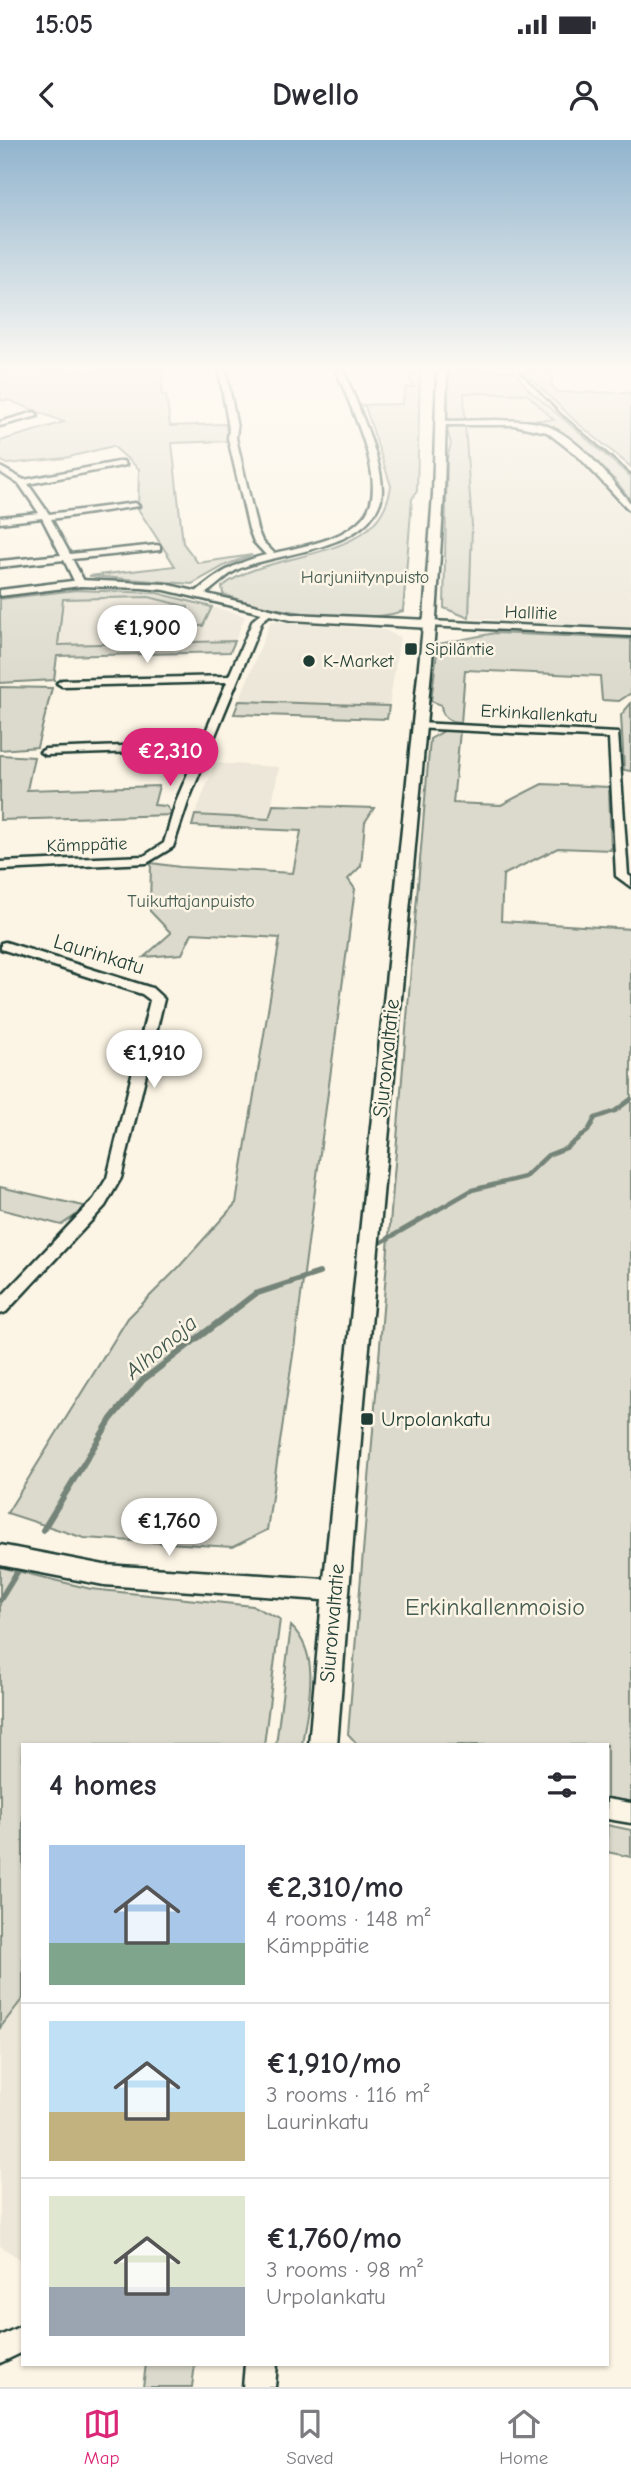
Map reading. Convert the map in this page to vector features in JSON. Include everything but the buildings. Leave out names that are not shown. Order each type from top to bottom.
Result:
[{"type":"main road","name":"Siuronvaltatie","points":[[323,1743],[334,1590],[430,624],[439,476]]},
{"type":"main road","points":[[0,1555],[104,1575],[334,1590]]},
{"type":"street","points":[[9,476],[23,483],[46,516],[80,583]]},
{"type":"street","points":[[23,483],[59,476]]},
{"type":"street","points":[[240,476],[258,542],[272,556]]},
{"type":"street","points":[[199,594],[215,579],[237,566],[306,549],[345,535],[358,526],[376,505],[377,476]]},
{"type":"street","points":[[603,476],[631,509]]},
{"type":"street","points":[[0,520],[135,506]]},
{"type":"street","points":[[0,564],[157,548]]},
{"type":"street","points":[[0,593],[80,583],[142,584],[199,594],[267,613],[323,620],[430,624]]},
{"type":"street","name":"Kämppätie","points":[[0,866],[131,862],[160,853],[169,845],[183,799],[233,679],[258,620],[267,613]]},
{"type":"street","name":"Hallitie","points":[[430,624],[631,633]]},
{"type":"street","points":[[62,683],[233,679]]},
{"type":"street","name":"Erkinkallenkatu","points":[[418,726],[614,735],[626,866],[622,876],[631,883]]},
{"type":"street","points":[[45,752],[206,746]]},
{"type":"street","name":"Laurinkatu","points":[[0,1308],[93,1210],[114,1178],[157,999],[148,991],[5,946]]},
{"type":"street","points":[[609,1809],[631,1814]]},
{"type":"street","points":[[0,2350],[21,2338]]},
{"type":"street","points":[[259,2387],[261,2366]]},
{"type":"shaded area","points":[[469,476],[598,476],[631,517],[631,629],[469,618],[472,526]]},
{"type":"shaded area","points":[[150,597],[189,607],[186,626],[203,626],[212,607],[245,616],[235,641],[58,645],[63,599]]},
{"type":"shaded area","points":[[271,621],[384,630],[400,637],[389,706],[239,701]]},
{"type":"shaded area","points":[[215,763],[279,767],[269,819],[195,815]]},
{"type":"shaded area","points":[[21,2001],[21,2260],[0,2246],[0,2028]]},
{"type":"green space","points":[[139,476],[176,476],[183,543],[198,563],[252,555],[226,565],[192,584],[89,576],[175,566],[138,509]]},
{"type":"green space","name":"Harjuniitynpuisto","points":[[388,476],[417,476],[417,491],[412,499],[403,611],[363,617],[313,614],[263,606],[223,594],[222,587],[243,574],[320,552],[345,543],[366,530],[382,512],[391,486]]},
{"type":"green space","points":[[447,476],[469,476],[472,526],[469,618],[444,608]]},
{"type":"green space","points":[[610,476],[631,477],[631,500]]},
{"type":"green space","points":[[76,590],[157,593],[212,607],[203,626],[185,626],[188,607],[149,597],[63,599],[58,645],[235,641],[230,652],[57,656],[54,680],[0,683],[0,599]]},
{"type":"green space","points":[[495,633],[631,639],[631,693],[619,701],[602,700],[600,676],[465,670],[461,723],[450,720],[443,713],[441,705],[431,701],[438,644]]},
{"type":"green space","points":[[0,687],[52,688],[37,747],[0,750]]},
{"type":"green space","points":[[239,701],[389,706],[387,719],[234,714]]},
{"type":"green space","points":[[631,703],[631,771],[624,770],[621,715]]},
{"type":"green space","name":"Erkinkallenmoisio","points":[[444,731],[460,731],[453,803],[501,805],[542,784],[609,787],[611,850],[558,848],[503,875],[501,921],[631,929],[631,1805],[609,1800],[609,1743],[356,1743],[348,1734],[430,739]]},
{"type":"green space","points":[[0,755],[34,757],[27,790],[159,786],[154,805],[166,806],[173,815],[0,820]]},
{"type":"green space","name":"Tuikuttajanpuisto","points":[[273,805],[374,808],[365,822],[361,866],[348,879],[355,889],[267,1530],[233,1547],[84,1538],[7,1513],[128,1318],[178,1268],[236,1203],[280,938],[192,933],[182,954],[144,957],[171,933],[150,911],[151,863],[293,873],[301,831],[192,826],[195,815],[269,819]]},
{"type":"green space","points":[[0,1187],[88,1207],[61,1225],[0,1209]]},
{"type":"green space","points":[[0,1567],[91,1589],[253,1606],[280,1619],[264,1743],[21,1743],[21,2001],[0,2028]]},
{"type":"green space","points":[[291,1626],[301,1638],[307,1652],[310,1667],[309,1698],[302,1743],[276,1743]]},
{"type":"green space","points":[[609,1825],[631,1830],[631,1857],[609,1852]]},
{"type":"green space","points":[[146,2366],[195,2366],[192,2387],[143,2387]]},
{"type":"waterway","name":"Alhonoja","points":[[382,1242],[472,1190],[525,1177],[548,1155],[566,1148],[588,1131],[595,1118],[615,1111],[631,1099]]},
{"type":"waterway","name":"Alhonoja","points":[[43,1530],[111,1419],[143,1380],[255,1294],[319,1273]]},
{"type":"waterway","name":"Alhonoja","points":[[0,1600],[19,1569]]},
{"type":"place","name":"Sipiläntie","points":[[411,649]]},
{"type":"place","name":"K-Market","points":[[309,661]]},
{"type":"place","name":"Urpolankatu","points":[[367,1419]]}]
